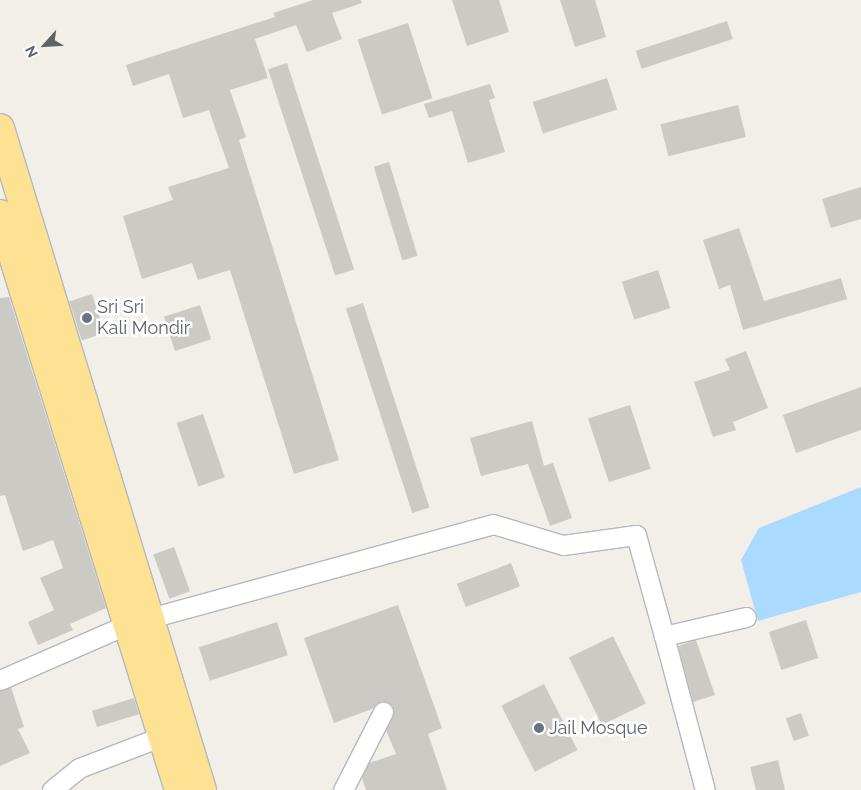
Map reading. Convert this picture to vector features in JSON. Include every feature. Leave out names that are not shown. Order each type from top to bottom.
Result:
[{"type":"highway","points":[[0,128],[139,621],[162,736],[179,790]]},
{"type":"highway","points":[[0,214],[139,621],[202,790]]},
{"type":"street","points":[[0,680],[139,621],[493,524],[563,545],[636,536],[705,790]]},
{"type":"street","points":[[664,636],[746,617]]},
{"type":"street","points":[[343,790],[383,712]]},
{"type":"street","points":[[52,790],[79,768],[162,736]]},
{"type":"water","points":[[861,487],[861,592],[758,621],[741,560],[759,528]]},
{"type":"building","points":[[313,0],[361,0],[362,3],[332,13],[342,39],[307,52],[296,25],[255,39],[268,78],[230,90],[246,137],[239,140],[339,460],[294,474],[230,270],[198,280],[192,263],[142,279],[123,216],[173,200],[168,187],[229,168],[209,110],[183,118],[169,74],[133,86],[126,65],[275,17],[273,13]]},
{"type":"building","points":[[452,0],[499,0],[509,32],[467,46]]},
{"type":"building","points":[[560,0],[595,0],[606,37],[575,47]]},
{"type":"building","points":[[727,21],[733,39],[642,69],[636,51]]},
{"type":"building","points":[[408,23],[432,98],[382,115],[358,39]]},
{"type":"building","points":[[287,63],[354,269],[335,276],[268,69]]},
{"type":"building","points":[[607,78],[617,109],[543,133],[533,102]]},
{"type":"building","points":[[490,84],[495,98],[489,100],[505,152],[468,163],[452,111],[429,118],[424,104]]},
{"type":"building","points":[[738,105],[746,137],[668,156],[660,124]]},
{"type":"building","points":[[389,162],[418,256],[402,260],[374,167]]},
{"type":"building","points":[[861,187],[861,219],[831,228],[822,199]]},
{"type":"building","points":[[739,228],[764,301],[841,278],[847,299],[743,330],[730,285],[719,289],[703,240]]},
{"type":"building","points":[[658,270],[670,308],[634,320],[622,282]]},
{"type":"building","name":"Sri Sri Kali Mondir","points":[[92,294],[105,333],[82,340],[69,301]]},
{"type":"building","points":[[9,297],[106,608],[70,624],[73,630],[38,645],[28,622],[54,610],[40,578],[63,568],[53,540],[23,551],[5,495],[0,496],[0,298]]},
{"type":"building","points":[[363,303],[429,507],[412,513],[346,309]]},
{"type":"building","points":[[200,305],[211,339],[175,351],[164,317]]},
{"type":"building","points":[[746,351],[768,408],[733,422],[736,430],[713,437],[694,382],[730,370],[725,359]]},
{"type":"building","points":[[861,387],[861,430],[796,453],[783,415]]},
{"type":"building","points":[[630,405],[651,469],[609,482],[588,419]]},
{"type":"building","points":[[203,414],[225,477],[198,486],[177,423]]},
{"type":"building","points":[[532,421],[544,466],[553,463],[572,518],[550,526],[528,464],[481,476],[470,438]]},
{"type":"building","points":[[174,547],[190,591],[169,599],[153,555]]},
{"type":"building","points":[[511,563],[520,586],[466,607],[457,584]]},
{"type":"building","points":[[398,605],[442,728],[428,734],[447,790],[366,790],[362,778],[369,763],[396,754],[386,730],[393,717],[393,706],[382,701],[372,709],[334,723],[304,638]]},
{"type":"building","points":[[806,620],[818,658],[781,670],[769,632]]},
{"type":"building","points":[[277,622],[288,655],[210,681],[199,647]]},
{"type":"building","points":[[613,636],[646,703],[602,725],[569,657]]},
{"type":"building","points":[[696,640],[715,695],[693,702],[678,646]]},
{"type":"building","name":"Jail Mosque","points":[[544,684],[578,750],[535,772],[501,706]]},
{"type":"building","points":[[11,687],[24,727],[18,729],[30,753],[0,766],[0,691]]},
{"type":"building","points":[[134,698],[139,714],[97,727],[92,711]]},
{"type":"building","points":[[801,713],[809,736],[794,741],[786,718]]},
{"type":"building","points":[[778,760],[785,790],[756,790],[750,767]]},
{"type":"place","name":"Sri Sri Kali Mondir","points":[[87,318]]},
{"type":"place","name":"Jail Mosque","points":[[539,728]]}]
